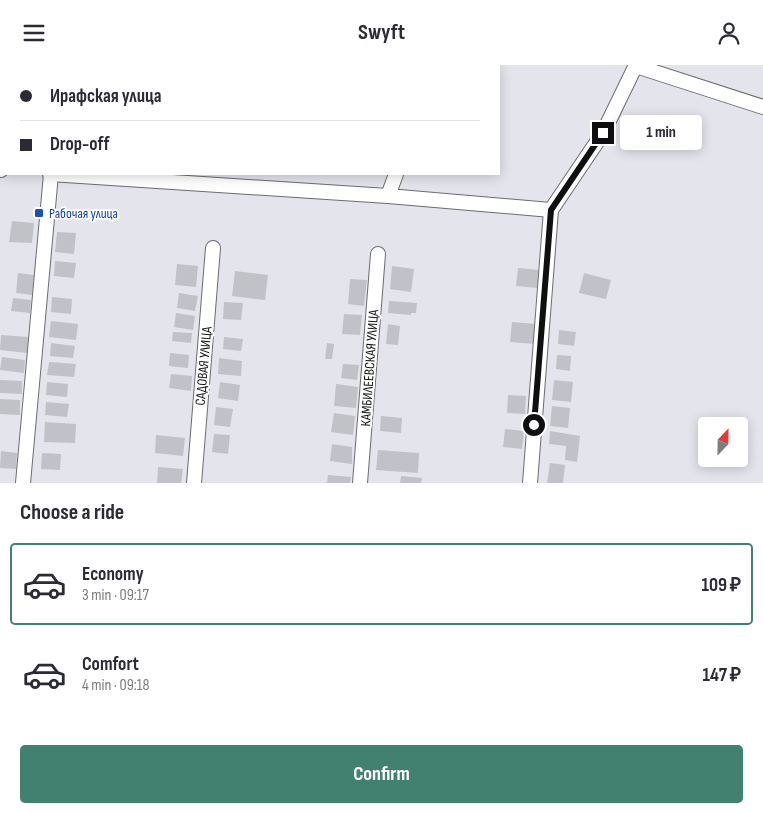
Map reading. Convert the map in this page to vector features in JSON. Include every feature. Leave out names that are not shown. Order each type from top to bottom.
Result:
[{"type":"street","points":[[530,483],[551,210],[603,133],[636,65],[763,107]]},
{"type":"street","points":[[23,483],[51,175]]},
{"type":"street","points":[[86,175],[226,179],[388,196],[551,210]]},
{"type":"street","points":[[388,196],[396,175]]},
{"type":"street","name":"САДОВАЯ УЛИЦА","points":[[194,483],[213,248]]},
{"type":"street","name":"КАМБИЛЕЕВСКАЯ УЛИЦА","points":[[360,483],[378,254]]},
{"type":"building","points":[[12,221],[34,223],[32,243],[9,242]]},
{"type":"building","points":[[57,232],[76,233],[74,254],[55,252]]},
{"type":"building","points":[[55,261],[76,263],[74,278],[54,276]]},
{"type":"building","points":[[177,264],[198,266],[196,287],[175,285]]},
{"type":"building","points":[[392,266],[414,269],[411,292],[390,289]]},
{"type":"building","points":[[518,268],[539,270],[537,288],[516,286]]},
{"type":"building","points":[[235,271],[268,275],[265,300],[232,296]]},
{"type":"building","points":[[18,273],[34,275],[32,295],[16,293]]},
{"type":"building","points":[[584,273],[611,280],[606,299],[579,293]]},
{"type":"building","points":[[350,279],[367,280],[364,306],[348,304]]},
{"type":"building","points":[[179,293],[198,296],[195,311],[177,308]]},
{"type":"building","points":[[52,297],[72,299],[71,314],[51,312]]},
{"type":"building","points":[[13,298],[31,300],[30,313],[11,311]]},
{"type":"building","points":[[389,301],[417,303],[416,313],[411,313],[411,315],[388,313]]},
{"type":"building","points":[[224,302],[243,303],[241,320],[223,319]]},
{"type":"building","points":[[176,313],[195,316],[193,330],[174,327]]},
{"type":"building","points":[[344,314],[362,315],[360,335],[342,334]]},
{"type":"building","points":[[51,321],[78,324],[76,340],[49,337]]},
{"type":"building","points":[[512,322],[536,324],[534,344],[510,342]]},
{"type":"building","points":[[388,324],[400,326],[398,345],[386,344]]},
{"type":"building","points":[[559,330],[576,332],[574,346],[558,344]]},
{"type":"building","points":[[173,332],[192,333],[191,343],[172,341]]},
{"type":"building","points":[[1,335],[28,337],[27,353],[0,350]]},
{"type":"building","points":[[224,337],[243,339],[241,351],[223,349]]},
{"type":"building","points":[[51,343],[75,346],[73,358],[50,356]]},
{"type":"building","points":[[327,343],[334,344],[332,359],[325,359]]},
{"type":"building","points":[[170,353],[189,355],[188,368],[169,366]]},
{"type":"building","points":[[557,355],[571,356],[570,371],[556,369]]},
{"type":"building","points":[[2,357],[25,360],[24,373],[0,370]]},
{"type":"building","points":[[219,358],[242,361],[241,376],[218,374]]},
{"type":"building","points":[[49,362],[76,364],[74,377],[47,375]]},
{"type":"building","points":[[343,364],[359,365],[357,380],[341,378]]},
{"type":"building","points":[[171,374],[192,376],[191,391],[169,388]]},
{"type":"building","points":[[0,380],[22,381],[22,394],[0,393]]},
{"type":"building","points":[[554,380],[573,382],[571,402],[552,400]]},
{"type":"building","points":[[47,382],[68,384],[67,397],[46,395]]},
{"type":"building","points":[[220,382],[240,385],[238,401],[218,398]]},
{"type":"building","points":[[336,384],[358,387],[356,408],[334,406]]},
{"type":"building","points":[[508,395],[526,396],[525,414],[507,413]]},
{"type":"building","points":[[0,399],[20,400],[20,415],[0,414]]},
{"type":"building","points":[[46,402],[69,404],[67,417],[45,415]]},
{"type":"building","points":[[552,406],[570,408],[568,428],[550,426]]},
{"type":"building","points":[[216,407],[233,409],[230,427],[214,425]]},
{"type":"building","points":[[334,413],[355,416],[353,435],[331,432]]},
{"type":"building","points":[[381,416],[402,418],[401,433],[380,431]]},
{"type":"building","points":[[45,422],[76,424],[75,443],[44,442]]},
{"type":"building","points":[[505,429],[524,431],[522,449],[503,447]]},
{"type":"building","points":[[550,431],[580,436],[577,462],[565,460],[566,446],[549,444]]},
{"type":"building","points":[[214,434],[230,435],[228,454],[212,452]]},
{"type":"building","points":[[156,435],[185,438],[183,456],[155,453]]},
{"type":"building","points":[[332,444],[352,447],[352,464],[330,461]]},
{"type":"building","points":[[378,450],[419,453],[418,473],[376,470]]},
{"type":"building","points":[[1,451],[17,453],[16,469],[0,468]]},
{"type":"building","points":[[42,453],[61,454],[60,470],[41,469]]},
{"type":"building","points":[[550,463],[565,465],[563,483],[547,483]]},
{"type":"building","points":[[158,467],[183,469],[181,483],[157,483]]},
{"type":"building","points":[[328,475],[351,477],[350,483],[327,483]]},
{"type":"building","points":[[401,476],[422,478],[421,483],[400,483]]},
{"type":"place","name":"Рабочая улица","points":[[39,213]]},
{"type":"route","points":[[534,425],[551,210],[603,133]]}]
